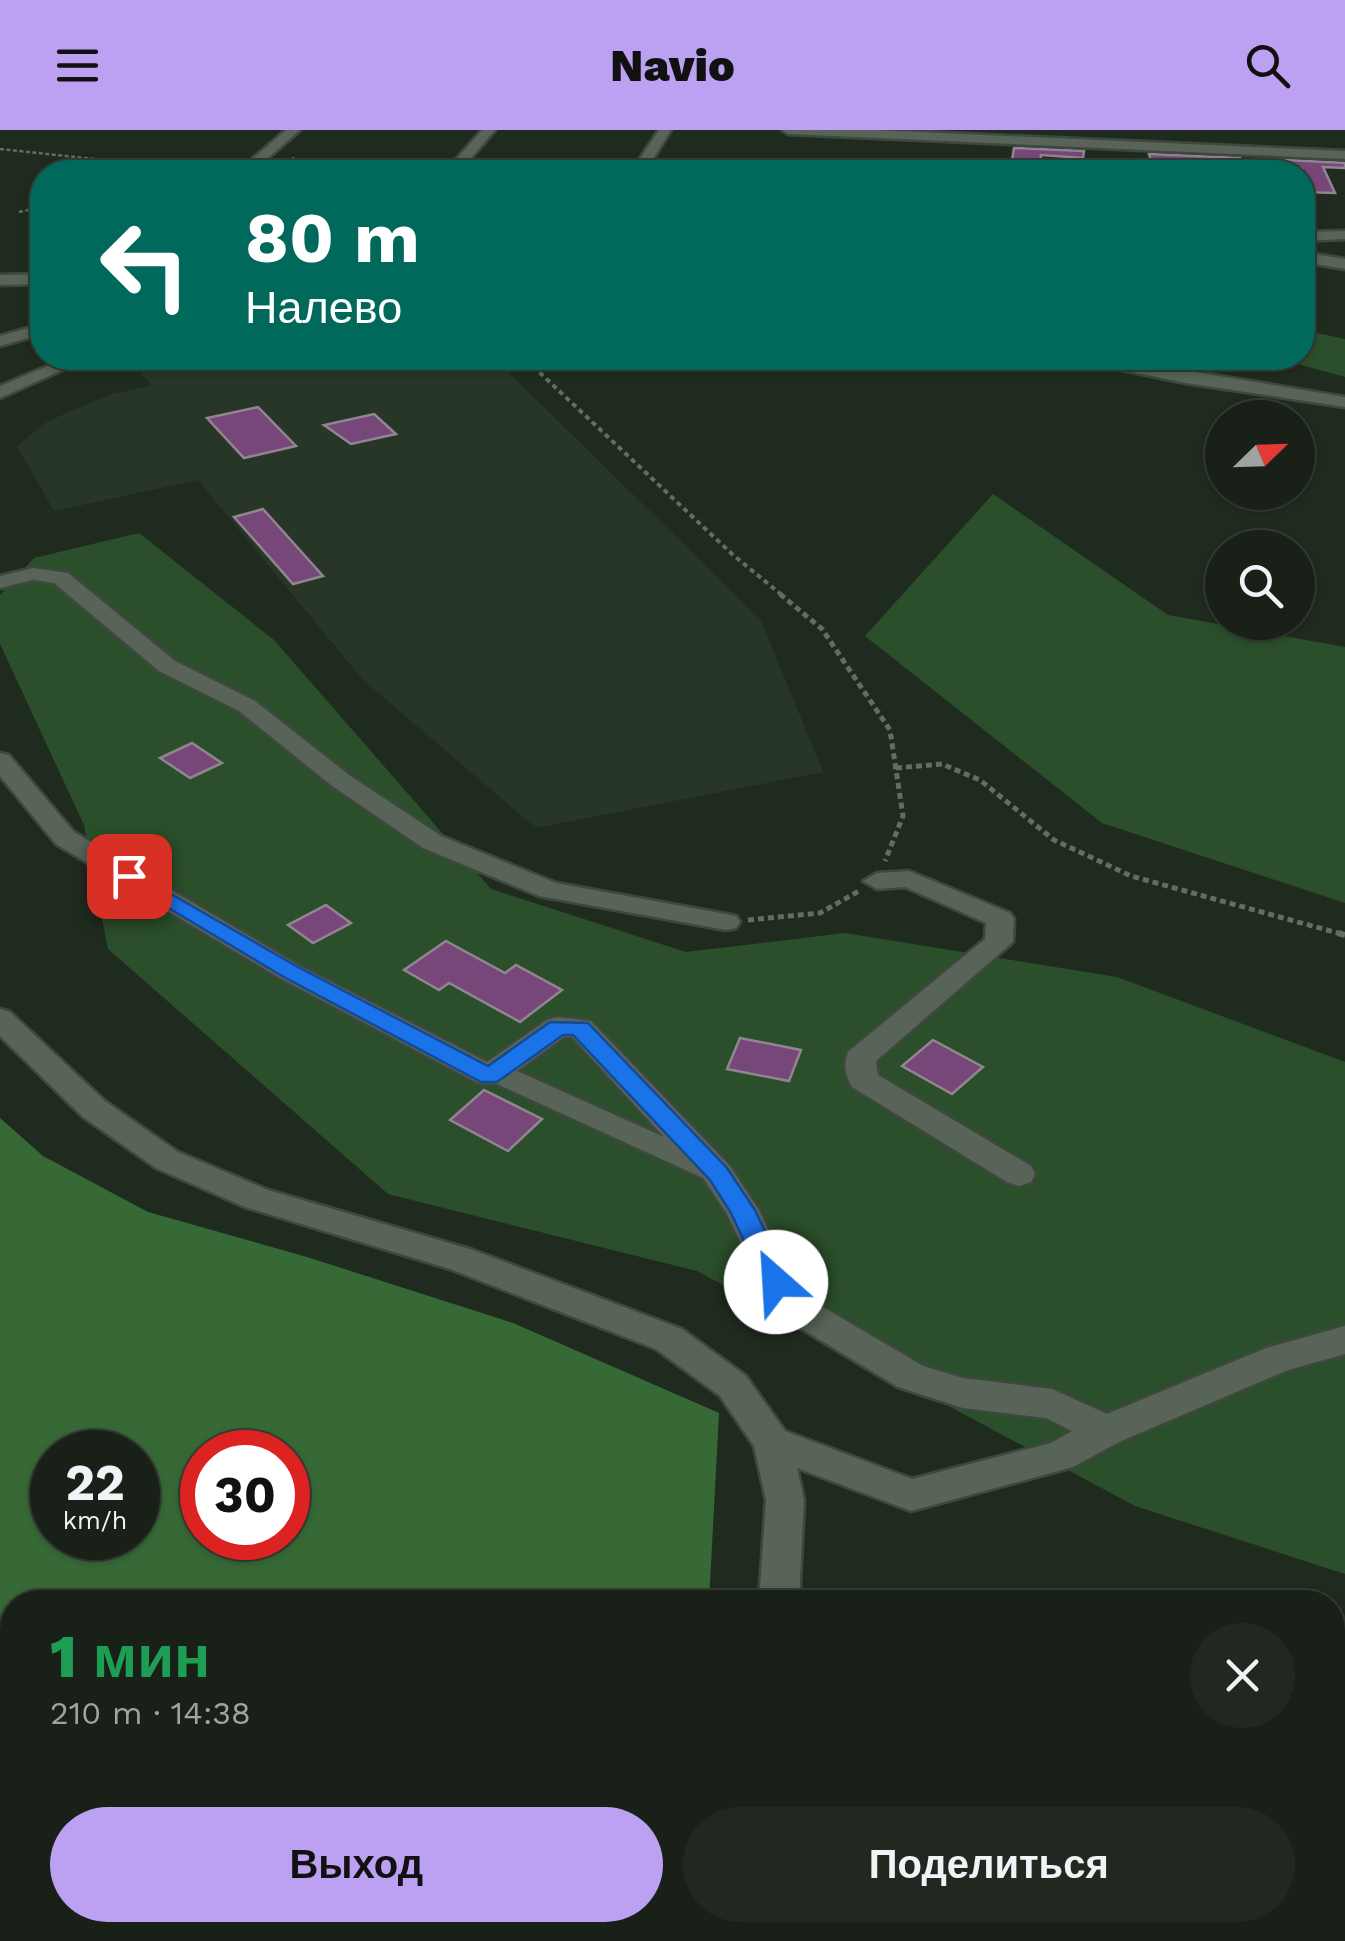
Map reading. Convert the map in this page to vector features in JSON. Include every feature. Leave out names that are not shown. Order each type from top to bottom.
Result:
[{"type":"street","points":[[259,160],[294,130]]},
{"type":"street","points":[[463,160],[489,130]]},
{"type":"street","points":[[645,160],[664,130]]},
{"type":"street","points":[[788,130],[1221,155],[1345,155]]},
{"type":"street","points":[[1215,130],[1221,155]]},
{"type":"street","points":[[1315,237],[1345,236]]},
{"type":"street","points":[[1315,259],[1345,264]]},
{"type":"street","points":[[0,280],[30,279]]},
{"type":"street","points":[[0,341],[30,332]]},
{"type":"street","points":[[0,393],[53,370]]},
{"type":"street","points":[[1147,370],[1345,402]]},
{"type":"street","points":[[0,582],[33,574],[60,578],[166,666],[247,706],[340,780],[432,842],[549,890],[726,922]]},
{"type":"street","points":[[0,760],[65,838],[290,972],[489,1076],[558,1027],[580,1028],[718,1174],[742,1210],[776,1282],[799,1310],[910,1377],[963,1393],[1052,1404],[1106,1432]]},
{"type":"street","points":[[877,880],[909,879],[1000,918],[999,942],[860,1058],[863,1080],[1019,1174]]},
{"type":"street","points":[[0,1019],[94,1110],[167,1160],[257,1199],[461,1260],[669,1339],[732,1386],[772,1442],[786,1500],[780,1590]]},
{"type":"street","points":[[509,1079],[718,1174]]},
{"type":"street","points":[[772,1442],[911,1495],[1060,1456],[1106,1432],[1279,1358],[1345,1340]]},
{"type":"path","points":[[0,150],[103,160]]},
{"type":"path","points":[[272,150],[298,160]]},
{"type":"path","points":[[19,212],[30,210]]},
{"type":"path","points":[[537,370],[732,554],[822,629],[890,730],[903,816],[877,880],[820,913],[726,922]]},
{"type":"path","points":[[896,768],[942,764],[980,780],[1054,840],[1131,876],[1345,936]]},
{"type":"shaded area","points":[[1315,333],[1345,339],[1345,377],[1315,369]]},
{"type":"shaded area","points":[[138,370],[506,370],[761,620],[823,772],[536,828],[363,680],[198,480],[54,511],[17,446],[48,421],[112,394],[152,386]]},
{"type":"shaded area","points":[[993,494],[1168,615],[1205,622],[1205,640],[1306,640],[1345,647],[1345,903],[1102,823],[865,636]]},
{"type":"shaded area","points":[[139,533],[274,640],[491,889],[686,952],[845,933],[1117,977],[1345,1062],[1345,1574],[1135,1506],[697,1271],[388,1194],[108,949],[84,825],[0,644],[0,595],[34,558]]},
{"type":"shaded area","points":[[0,1118],[43,1156],[148,1212],[307,1257],[513,1323],[719,1413],[710,1590],[0,1590]]},
{"type":"building","points":[[1014,148],[1084,151],[1083,158],[1041,155],[1040,160],[1012,160]]},
{"type":"building","points":[[1149,154],[1240,158],[1240,160],[1151,160]]},
{"type":"building","points":[[1315,161],[1345,163],[1345,168],[1323,167],[1335,193],[1315,192]]},
{"type":"building","points":[[258,407],[296,446],[244,458],[207,418]]},
{"type":"building","points":[[374,414],[396,434],[351,444],[324,425]]},
{"type":"building","points":[[263,509],[323,576],[293,584],[234,517]]},
{"type":"building","points":[[192,743],[222,763],[190,778],[160,758]]},
{"type":"building","points":[[326,905],[351,923],[313,943],[288,925]]},
{"type":"building","points":[[446,941],[505,973],[516,965],[562,990],[520,1022],[449,983],[439,990],[404,970]]},
{"type":"building","points":[[740,1038],[801,1050],[789,1081],[727,1069]]},
{"type":"building","points":[[933,1040],[983,1067],[952,1094],[902,1066]]},
{"type":"building","points":[[484,1090],[542,1119],[508,1151],[450,1120]]},
{"type":"route","points":[[129,876],[290,972],[489,1076],[558,1027],[580,1028],[718,1174],[742,1210],[776,1282]]}]
